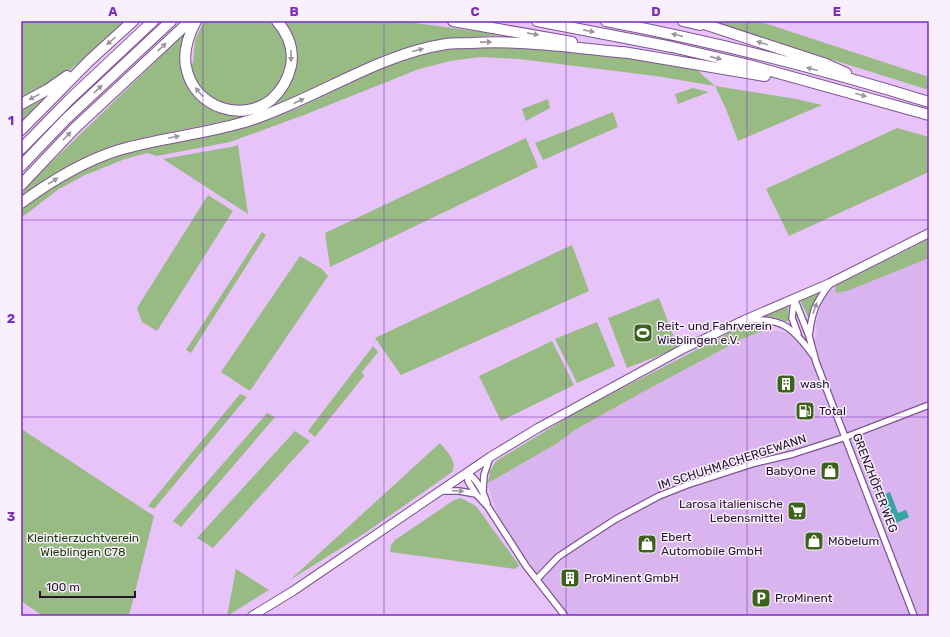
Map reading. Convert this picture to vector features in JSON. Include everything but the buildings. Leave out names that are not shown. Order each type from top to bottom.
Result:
[{"type":"highway","points":[[21,130],[90,60],[133,21]]},
{"type":"highway","points":[[21,149],[70,99],[153,21]]},
{"type":"highway","points":[[21,166],[66,119],[171,21]]},
{"type":"highway","points":[[21,185],[75,128],[190,21]]},
{"type":"highway","points":[[196,21],[186,48],[186,63],[190,78],[198,92],[209,102],[223,108],[239,111],[254,108],[268,101],[280,91],[288,77],[291,62],[290,46],[285,32],[277,21]]},
{"type":"highway","points":[[453,21],[786,80],[810,81]]},
{"type":"highway","points":[[537,21],[749,65],[929,115]]},
{"type":"highway","points":[[606,21],[675,34],[877,86],[929,102]]},
{"type":"highway","points":[[683,21],[720,29]]},
{"type":"highway","points":[[695,21],[826,64],[877,86]]},
{"type":"highway","points":[[21,203],[72,170],[96,158],[120,150],[250,120],[282,108],[365,69],[414,51],[447,44],[514,42],[628,53]]},
{"type":"highway","points":[[21,104],[47,90],[90,60]]},
{"type":"main road","points":[[252,616],[294,591],[466,473],[538,428],[681,350],[744,320],[830,283],[929,233]]},
{"type":"street","name":"GRENZHÖFER WEG","points":[[809,336],[813,311],[818,298],[830,283]]},
{"type":"street","name":"GRENZHÖFER WEG","points":[[794,298],[792,318],[799,336]]},
{"type":"street","name":"GRENZHÖFER WEG","points":[[794,298],[809,336],[815,358],[914,616]]},
{"type":"street","name":"GRENZHÖFER WEG","points":[[744,320],[772,320],[787,326],[799,336],[815,358]]},
{"type":"street","name":"IM SCHUHMACHERGEWANN","points":[[537,579],[558,557],[616,519],[659,496],[687,485],[749,465],[793,454],[846,437],[929,405]]},
{"type":"street","points":[[483,491],[484,475],[490,458]]},
{"type":"street","points":[[466,473],[474,478],[483,491],[488,507]]},
{"type":"street","points":[[466,473],[468,481],[476,494],[488,507],[526,566],[565,616]]},
{"type":"street","points":[[440,491],[459,491],[476,494]]},
{"type":"shaded area","points":[[929,239],[929,616],[561,616],[528,573],[496,509],[488,483],[556,444],[575,430],[742,339],[767,329],[817,339],[816,324],[820,307],[835,286]]},
{"type":"shaded area","points":[[890,492],[898,513],[906,510],[909,517],[892,525],[880,496]]},
{"type":"green space","points":[[21,21],[125,21],[89,54],[63,75],[21,98]]},
{"type":"green space","points":[[204,21],[401,21],[504,35],[443,39],[382,56],[267,110],[239,118],[138,139],[102,151],[21,197],[21,194],[31,182],[188,30],[182,66],[193,63],[195,40]]},
{"type":"green space","points":[[708,21],[758,21],[929,77],[929,90]]},
{"type":"green space","points":[[487,45],[519,46],[624,57],[696,69],[715,86],[656,76],[519,59],[480,57],[450,61],[419,69],[304,115],[230,142],[157,156],[147,153],[125,159],[85,175],[59,189],[21,218],[21,210],[43,193],[79,172],[118,156],[137,150],[236,130],[274,118],[292,111],[379,69],[415,56],[442,50]]},
{"type":"green space","points":[[715,86],[796,99],[822,105],[738,141],[726,109]]},
{"type":"green space","points":[[693,88],[709,92],[678,104],[675,94]]},
{"type":"green space","points":[[47,96],[21,122],[21,108]]},
{"type":"green space","points":[[548,99],[550,108],[526,121],[522,109]]},
{"type":"green space","points":[[613,112],[618,127],[543,160],[535,143]]},
{"type":"green space","points":[[897,128],[929,137],[929,172],[789,236],[766,189]]},
{"type":"green space","points":[[526,138],[538,167],[330,267],[325,233]]},
{"type":"green space","points":[[238,145],[248,214],[163,159],[231,147]]},
{"type":"green space","points":[[208,195],[233,211],[157,331],[142,322],[137,308]]},
{"type":"green space","points":[[262,232],[266,235],[191,353],[186,350]]},
{"type":"green space","points":[[929,239],[929,258],[847,291],[836,293],[835,286]]},
{"type":"green space","points":[[572,245],[589,291],[401,375],[375,338]]},
{"type":"green space","points":[[300,256],[322,269],[328,276],[250,391],[221,372]]},
{"type":"green space","points":[[817,292],[819,294],[810,311],[809,319],[800,300]]},
{"type":"green space","name":"Reit- und Fahrverein Wieblingen e.V.","points":[[659,298],[678,348],[627,368],[608,318]]},
{"type":"green space","points":[[788,305],[788,320],[786,322],[775,317],[763,317]]},
{"type":"green space","points":[[597,322],[615,366],[577,383],[555,339]]},
{"type":"green space","points":[[761,323],[770,325],[767,329],[742,339],[639,394],[575,430],[556,444],[488,483],[490,471],[496,461],[582,409],[737,329]]},
{"type":"green space","points":[[552,341],[574,385],[501,421],[479,376]]},
{"type":"green space","points":[[373,346],[378,352],[362,372],[364,376],[315,437],[308,431]]},
{"type":"green space","points":[[240,394],[247,397],[154,509],[148,506]]},
{"type":"green space","points":[[267,413],[275,417],[181,527],[173,521]]},
{"type":"green space","name":"Kleintierzuchtverein Wieblingen C78","points":[[23,430],[154,516],[129,616],[43,616],[21,601],[21,435]]},
{"type":"green space","points":[[295,431],[310,441],[213,548],[197,538]]},
{"type":"green space","points":[[440,443],[453,460],[454,464],[452,472],[365,533],[290,580]]},
{"type":"green space","points":[[461,498],[476,506],[519,565],[516,569],[390,552],[391,545],[395,540],[454,500]]},
{"type":"green space","points":[[236,569],[269,590],[227,616]]},
{"type":"place","name":"Reit- und Fahrverein Wieblingen e.V.","points":[[643,333]]},
{"type":"place","name":"wash","points":[[786,384]]},
{"type":"place","name":"Total","points":[[805,411]]},
{"type":"place","name":"BabyOne","points":[[830,471]]},
{"type":"place","name":"Larosa italienische Lebensmittel","points":[[797,511]]},
{"type":"place","name":"Möbelum","points":[[814,541]]},
{"type":"place","name":"Ebert Automobile GmbH","points":[[647,544]]},
{"type":"place","name":"ProMinent GmbH","points":[[570,578]]},
{"type":"place","name":"ProMinent","points":[[761,598]]}]
